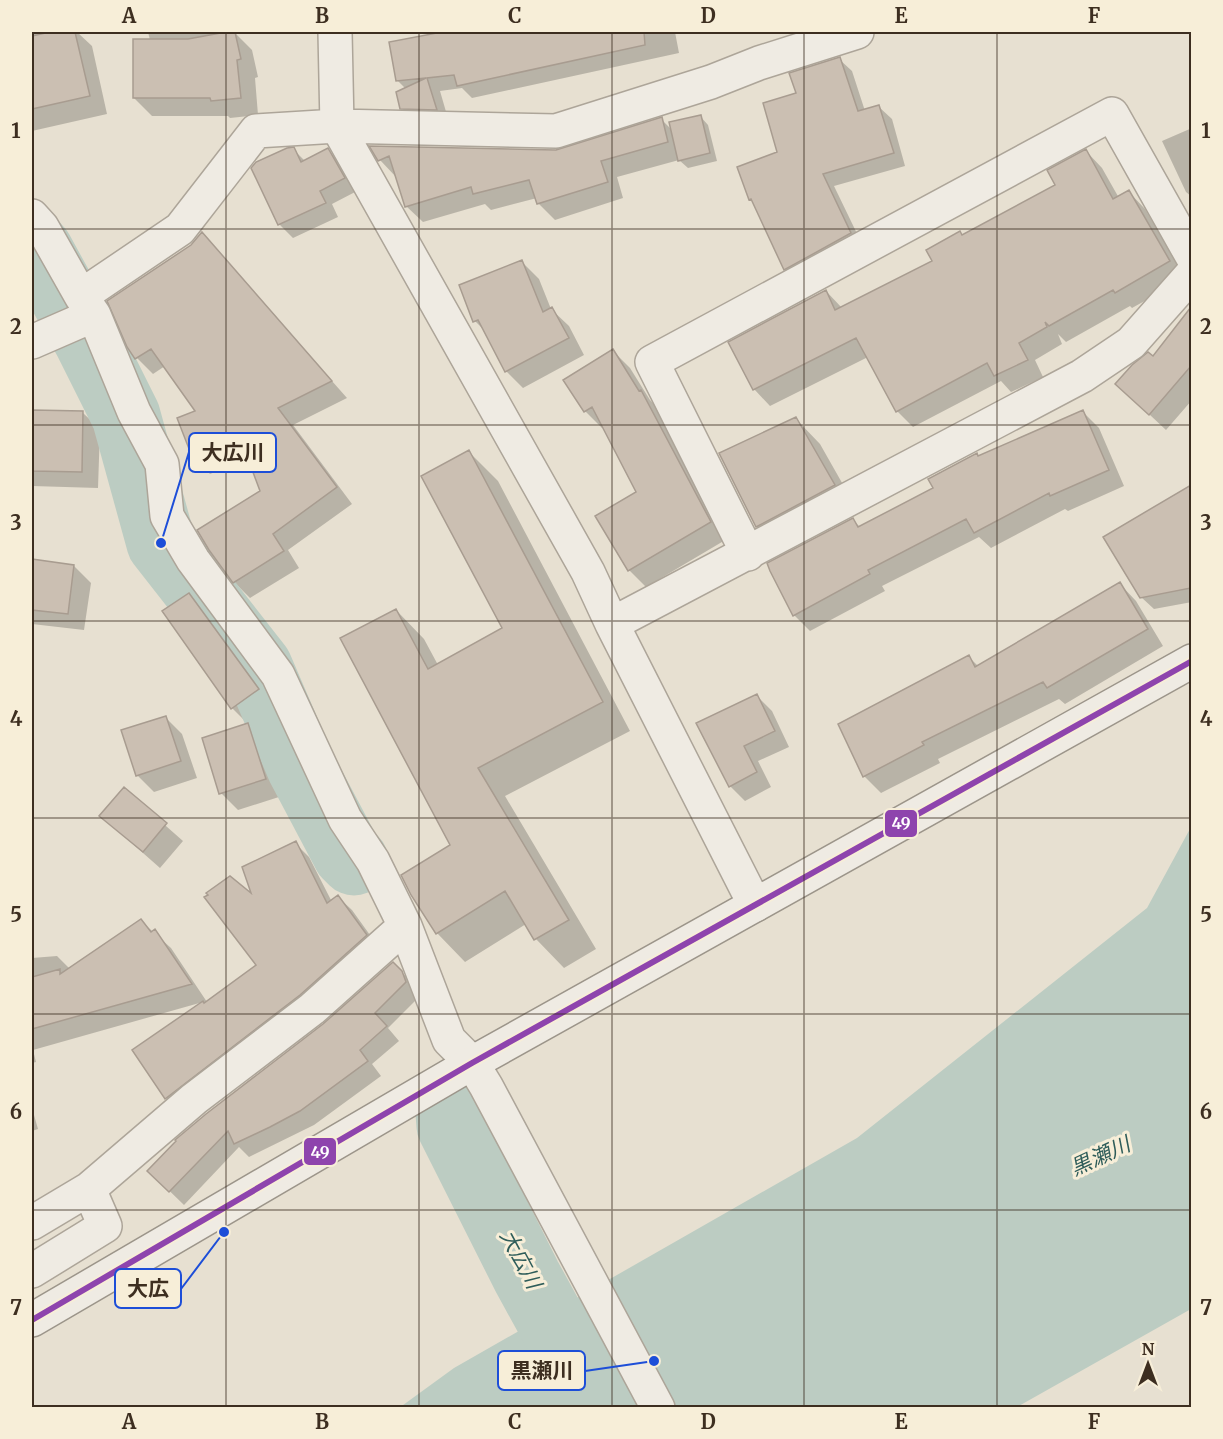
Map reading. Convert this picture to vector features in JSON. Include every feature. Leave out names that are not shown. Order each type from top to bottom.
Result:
[{"type":"street","points":[[334,32],[337,126],[582,561],[755,905]]},
{"type":"street","points":[[32,342],[87,306],[180,229],[256,131],[337,126],[556,130],[711,82],[759,63],[857,32]]},
{"type":"street","points":[[748,554],[652,362],[1112,114],[1191,256]]},
{"type":"street","points":[[32,216],[42,227],[87,306],[134,412],[162,464],[167,516],[193,561],[278,675],[345,819],[372,861],[405,927],[449,1041],[472,1063],[489,1092],[658,1407]]},
{"type":"street","points":[[612,624],[1082,376],[1131,343],[1191,274]]},
{"type":"street","points":[[35,1312],[472,1063],[1191,661]]},
{"type":"street","points":[[32,1222],[89,1189],[194,1099],[312,1009],[405,927]]},
{"type":"street","points":[[32,1271],[105,1226],[89,1189]]},
{"type":"water","points":[[1191,827],[1191,1309],[1017,1407],[399,1408],[454,1368],[857,1138],[1147,908]]},
{"type":"building","points":[[50,32],[75,32],[90,96],[32,109],[32,36]]},
{"type":"building","points":[[235,32],[241,59],[237,60],[241,98],[211,101],[210,98],[133,98],[133,39],[188,39]]},
{"type":"building","points":[[442,32],[644,32],[645,45],[457,86],[454,75],[427,78],[437,110],[400,109],[396,92],[426,78],[396,81],[389,42]]},
{"type":"building","points":[[840,57],[858,111],[879,105],[894,153],[823,174],[851,233],[784,270],[751,199],[749,200],[737,167],[777,152],[763,103],[796,93],[789,73]]},
{"type":"building","points":[[701,115],[710,153],[678,161],[669,122]]},
{"type":"building","points":[[662,117],[668,142],[601,161],[608,182],[537,204],[529,180],[473,194],[471,187],[405,207],[389,156],[378,161],[369,146],[556,150]]},
{"type":"building","points":[[294,147],[301,162],[328,148],[345,178],[320,191],[326,203],[278,225],[251,168],[256,162]]},
{"type":"building","points":[[1086,149],[1113,199],[1129,190],[1170,261],[1115,293],[1113,290],[1049,326],[1045,322],[1047,327],[1019,343],[1028,360],[994,376],[987,363],[896,412],[856,338],[753,390],[728,342],[826,290],[835,310],[932,261],[926,250],[960,231],[962,235],[1055,185],[1047,170]]},
{"type":"building","points":[[202,232],[332,381],[278,408],[337,487],[273,534],[284,551],[233,583],[197,530],[260,491],[241,440],[193,459],[177,418],[195,411],[151,349],[135,359],[127,347],[107,301],[191,245]]},
{"type":"building","points":[[522,260],[543,312],[552,307],[569,338],[505,372],[478,320],[473,322],[459,285]]},
{"type":"building","points":[[1191,307],[1191,366],[1149,415],[1115,384],[1132,365],[1148,352],[1153,356]]},
{"type":"building","points":[[613,349],[639,391],[641,390],[711,522],[628,571],[595,516],[636,492],[592,407],[584,412],[563,380]]},
{"type":"building","points":[[32,410],[83,411],[82,472],[32,471]]},
{"type":"building","points":[[1083,410],[1109,470],[1050,496],[1049,493],[974,533],[966,519],[868,570],[870,574],[793,616],[767,563],[853,518],[858,527],[933,488],[928,479],[977,453],[978,456]]},
{"type":"building","points":[[796,417],[835,485],[756,527],[719,453]]},
{"type":"building","points":[[469,450],[603,702],[478,768],[569,920],[534,940],[505,891],[436,934],[401,875],[450,845],[340,638],[396,609],[428,669],[502,628],[421,476]]},
{"type":"building","points":[[1191,485],[1191,588],[1140,598],[1103,537]]},
{"type":"building","points":[[32,559],[74,565],[68,614],[32,610]]},
{"type":"building","points":[[1120,582],[1148,629],[1047,688],[1043,682],[922,742],[924,745],[863,777],[838,724],[969,655],[975,667]]},
{"type":"building","points":[[189,593],[259,689],[231,709],[162,611]]},
{"type":"building","points":[[757,694],[775,731],[744,746],[757,772],[729,787],[696,723]]},
{"type":"building","points":[[166,716],[181,761],[136,776],[121,730]]},
{"type":"building","points":[[248,723],[266,779],[219,794],[202,738]]},
{"type":"building","points":[[124,787],[167,823],[143,852],[99,816]]},
{"type":"building","points":[[296,841],[327,903],[338,895],[367,935],[300,995],[165,1099],[132,1050],[203,1001],[204,1003],[256,965],[204,897],[208,895],[206,893],[230,876],[251,893],[242,867]]},
{"type":"building","points":[[141,919],[151,932],[155,929],[192,984],[32,1029],[32,977],[60,969],[60,974]]},
{"type":"building","points":[[393,962],[402,971],[406,982],[375,1013],[387,1026],[360,1050],[368,1061],[300,1111],[270,1127],[234,1144],[228,1131],[169,1192],[147,1171],[175,1140],[323,1024]]},
{"type":"waterway","name":"大広川","points":[[32,243],[39,251],[88,340],[126,416],[161,543],[258,667],[301,767],[347,854],[354,861]]},
{"type":"waterway","name":"大広川","points":[[450,1113],[451,1126],[527,1277],[594,1399]]},
{"type":"transit line","name":"49","points":[[32,1320],[472,1063],[1192,661]]},
{"type":"place","name":"大広川","points":[[161,543]]},
{"type":"place","name":"大広","points":[[224,1232]]},
{"type":"place","name":"黒瀬川","points":[[654,1361]]}]
